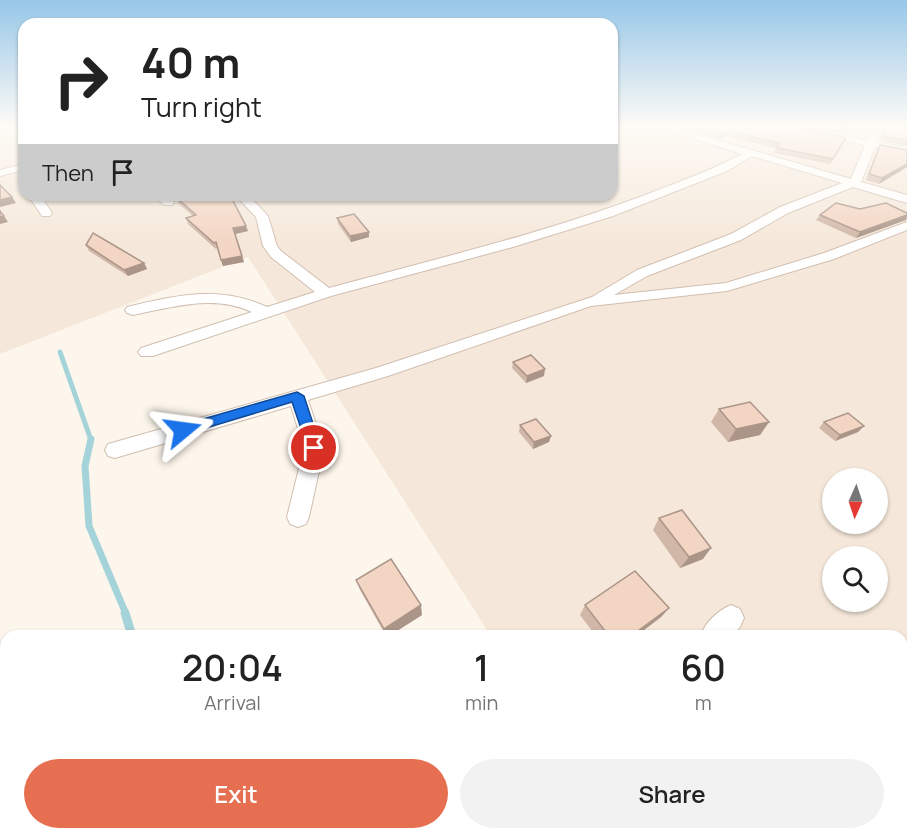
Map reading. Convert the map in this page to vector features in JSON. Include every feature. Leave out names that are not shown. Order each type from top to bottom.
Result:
[{"type":"street","points":[[147,352],[326,293],[508,244],[609,213],[729,165]]},
{"type":"street","points":[[797,165],[907,199]]},
{"type":"street","points":[[115,450],[382,372],[589,302],[642,273],[736,237],[784,210],[855,182],[862,165]]},
{"type":"street","points":[[38,201],[46,213]]},
{"type":"street","points":[[247,201],[262,216],[270,246],[276,254],[326,293]]},
{"type":"street","points":[[589,302],[727,287],[830,256],[907,226]]},
{"type":"street","points":[[133,310],[188,299],[215,298],[233,299],[266,313]]},
{"type":"street","points":[[297,396],[314,448],[298,517]]},
{"type":"shaded area","points":[[0,165],[18,165],[18,201],[618,201],[618,165],[907,165],[907,630],[487,630],[248,257],[0,354]]},
{"type":"building","points":[[872,165],[905,165],[882,178],[869,174]]},
{"type":"building","points":[[0,185],[12,197],[0,200]]},
{"type":"building","points":[[180,201],[233,201],[246,226],[233,228],[242,256],[221,260],[216,242],[214,243],[186,218],[196,215]]},
{"type":"building","points":[[836,203],[860,209],[886,203],[907,215],[860,232],[820,215]]},
{"type":"building","points":[[354,214],[369,232],[350,236],[337,218]]},
{"type":"building","points":[[93,233],[144,263],[124,270],[86,245]]},
{"type":"building","points":[[531,355],[545,369],[527,376],[513,362]]},
{"type":"building","points":[[750,402],[769,422],[736,429],[719,409]]},
{"type":"building","points":[[848,413],[864,426],[840,435],[824,422]]},
{"type":"building","points":[[536,419],[551,436],[534,442],[520,425]]},
{"type":"building","points":[[682,510],[711,548],[689,557],[659,518]]},
{"type":"building","points":[[391,559],[421,605],[384,629],[356,580]]},
{"type":"building","points":[[635,571],[669,608],[639,630],[604,630],[585,605]]},
{"type":"waterway","points":[[60,352],[91,440]]},
{"type":"waterway","points":[[91,440],[85,466],[89,526],[126,614]]},
{"type":"waterway","points":[[125,613],[130,630]]},
{"type":"route","points":[[183,430],[297,396],[314,448]]}]
